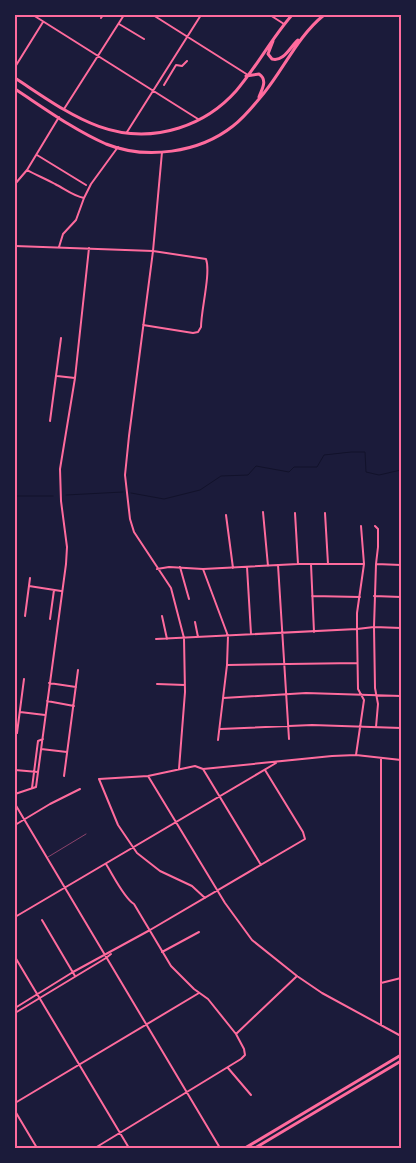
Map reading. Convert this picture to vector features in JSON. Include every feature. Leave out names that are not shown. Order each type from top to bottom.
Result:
[{"type":"main road","points":[[15,78],[64,110],[92,124],[126,134],[162,132],[199,120],[222,105],[236,91],[273,38],[292,15]]},
{"type":"main road","points":[[273,38],[268,53],[272,60],[283,58],[324,15]]},
{"type":"main road","points":[[15,89],[92,136],[118,147],[140,152],[162,152],[191,147],[217,136],[238,122],[258,100],[302,38]]},
{"type":"main road","points":[[247,76],[259,74],[264,80],[258,100]]},
{"type":"main road","points":[[245,1148],[401,1055]]},
{"type":"main road","points":[[255,1148],[401,1061]]},
{"type":"street","points":[[33,15],[199,120]]},
{"type":"street","points":[[64,110],[124,15]]},
{"type":"street","points":[[153,15],[247,76]]},
{"type":"street","points":[[126,134],[201,15]]},
{"type":"street","points":[[270,15],[284,24]]},
{"type":"street","points":[[15,67],[42,22]]},
{"type":"street","points":[[119,24],[144,39]]},
{"type":"street","points":[[171,61],[176,65],[182,66],[187,61]]},
{"type":"street","points":[[164,85],[176,65]]},
{"type":"street","points":[[15,184],[27,170],[59,117]]},
{"type":"street","points":[[59,247],[64,234],[76,220],[91,184],[118,147]]},
{"type":"street","points":[[162,152],[153,251],[126,465],[126,483],[130,519],[134,532],[174,594],[184,638],[185,685],[179,769]]},
{"type":"street","points":[[36,154],[86,186]]},
{"type":"street","points":[[27,170],[78,197],[84,198]]},
{"type":"street","points":[[15,246],[153,251],[206,259],[207,267],[201,327],[198,332],[193,333],[143,325]]},
{"type":"street","points":[[34,788],[38,772],[67,547],[60,501],[60,475],[75,378],[89,248]]},
{"type":"street","points":[[50,421],[61,338]]},
{"type":"street","points":[[56,376],[75,378]]},
{"type":"street","points":[[263,512],[268,566]]},
{"type":"street","points":[[325,513],[328,564]]},
{"type":"street","points":[[295,514],[298,564]]},
{"type":"street","points":[[226,515],[233,568]]},
{"type":"street","points":[[356,755],[364,700],[358,689],[357,613],[364,564],[361,526]]},
{"type":"street","points":[[375,526],[378,529],[374,596],[376,727]]},
{"type":"street","points":[[158,568],[204,569],[298,564],[364,564]]},
{"type":"street","points":[[311,564],[314,632]]},
{"type":"street","points":[[376,564],[401,565]]},
{"type":"street","points":[[278,565],[290,738]]},
{"type":"street","points":[[247,567],[252,634]]},
{"type":"street","points":[[180,568],[189,598]]},
{"type":"street","points":[[204,569],[228,636],[227,665],[218,740]]},
{"type":"street","points":[[25,616],[30,578]]},
{"type":"street","points":[[29,586],[62,591]]},
{"type":"street","points":[[50,619],[54,590]]},
{"type":"street","points":[[312,596],[360,597]]},
{"type":"street","points":[[374,596],[401,597]]},
{"type":"street","points":[[162,616],[167,639]]},
{"type":"street","points":[[195,622],[198,637]]},
{"type":"street","points":[[156,640],[283,632],[357,630],[374,627],[401,628]]},
{"type":"street","points":[[227,665],[358,663]]},
{"type":"street","points":[[64,776],[78,670]]},
{"type":"street","points":[[17,733],[24,679]]},
{"type":"street","points":[[49,683],[76,687]]},
{"type":"street","points":[[157,684],[185,685]]},
{"type":"street","points":[[222,698],[286,694],[401,696]]},
{"type":"street","points":[[47,702],[74,706]]},
{"type":"street","points":[[20,712],[45,715]]},
{"type":"street","points":[[220,730],[289,726],[401,728]]},
{"type":"street","points":[[34,788],[38,741],[42,738]]},
{"type":"street","points":[[41,749],[67,752]]},
{"type":"street","points":[[205,898],[192,886],[160,871],[137,853],[118,824],[99,778],[148,776],[195,766],[203,768],[332,756],[356,755],[401,760]]},
{"type":"street","points":[[380,1025],[381,758]]},
{"type":"street","points":[[15,917],[278,762]]},
{"type":"street","points":[[203,768],[218,796],[262,866]]},
{"type":"street","points":[[15,770],[38,772]]},
{"type":"street","points":[[15,1008],[73,972],[112,952],[262,866],[305,839],[303,832],[265,770]]},
{"type":"street","points":[[148,776],[218,891],[252,940],[297,976],[322,993],[401,1036]]},
{"type":"street","points":[[15,794],[34,788]]},
{"type":"street","points":[[15,825],[80,790]]},
{"type":"street","points":[[15,804],[220,1148]]},
{"type":"street","points":[[95,1148],[245,1056],[245,1052],[236,1034],[208,999],[199,993],[171,966],[134,904],[120,887],[106,864]]},
{"type":"street","points":[[42,920],[75,976]]},
{"type":"street","points":[[162,952],[199,932]]},
{"type":"street","points":[[15,1013],[106,958],[112,952]]},
{"type":"street","points":[[15,957],[129,1148]]},
{"type":"street","points":[[236,1034],[297,976]]},
{"type":"street","points":[[381,983],[401,978]]},
{"type":"street","points":[[15,1103],[199,993]]},
{"type":"street","points":[[227,1068],[251,1095]]},
{"type":"street","points":[[15,1111],[37,1148]]},
{"type":"lane","points":[[47,858],[86,834]]},
{"type":"waterway","points":[[131,493],[164,499],[200,490],[221,476],[248,475],[256,466],[289,472],[294,467],[317,467],[324,455],[351,452],[365,452],[366,472],[379,475],[401,470]]},
{"type":"waterway","points":[[66,495],[123,492]]},
{"type":"waterway","points":[[15,496],[53,496]]}]
